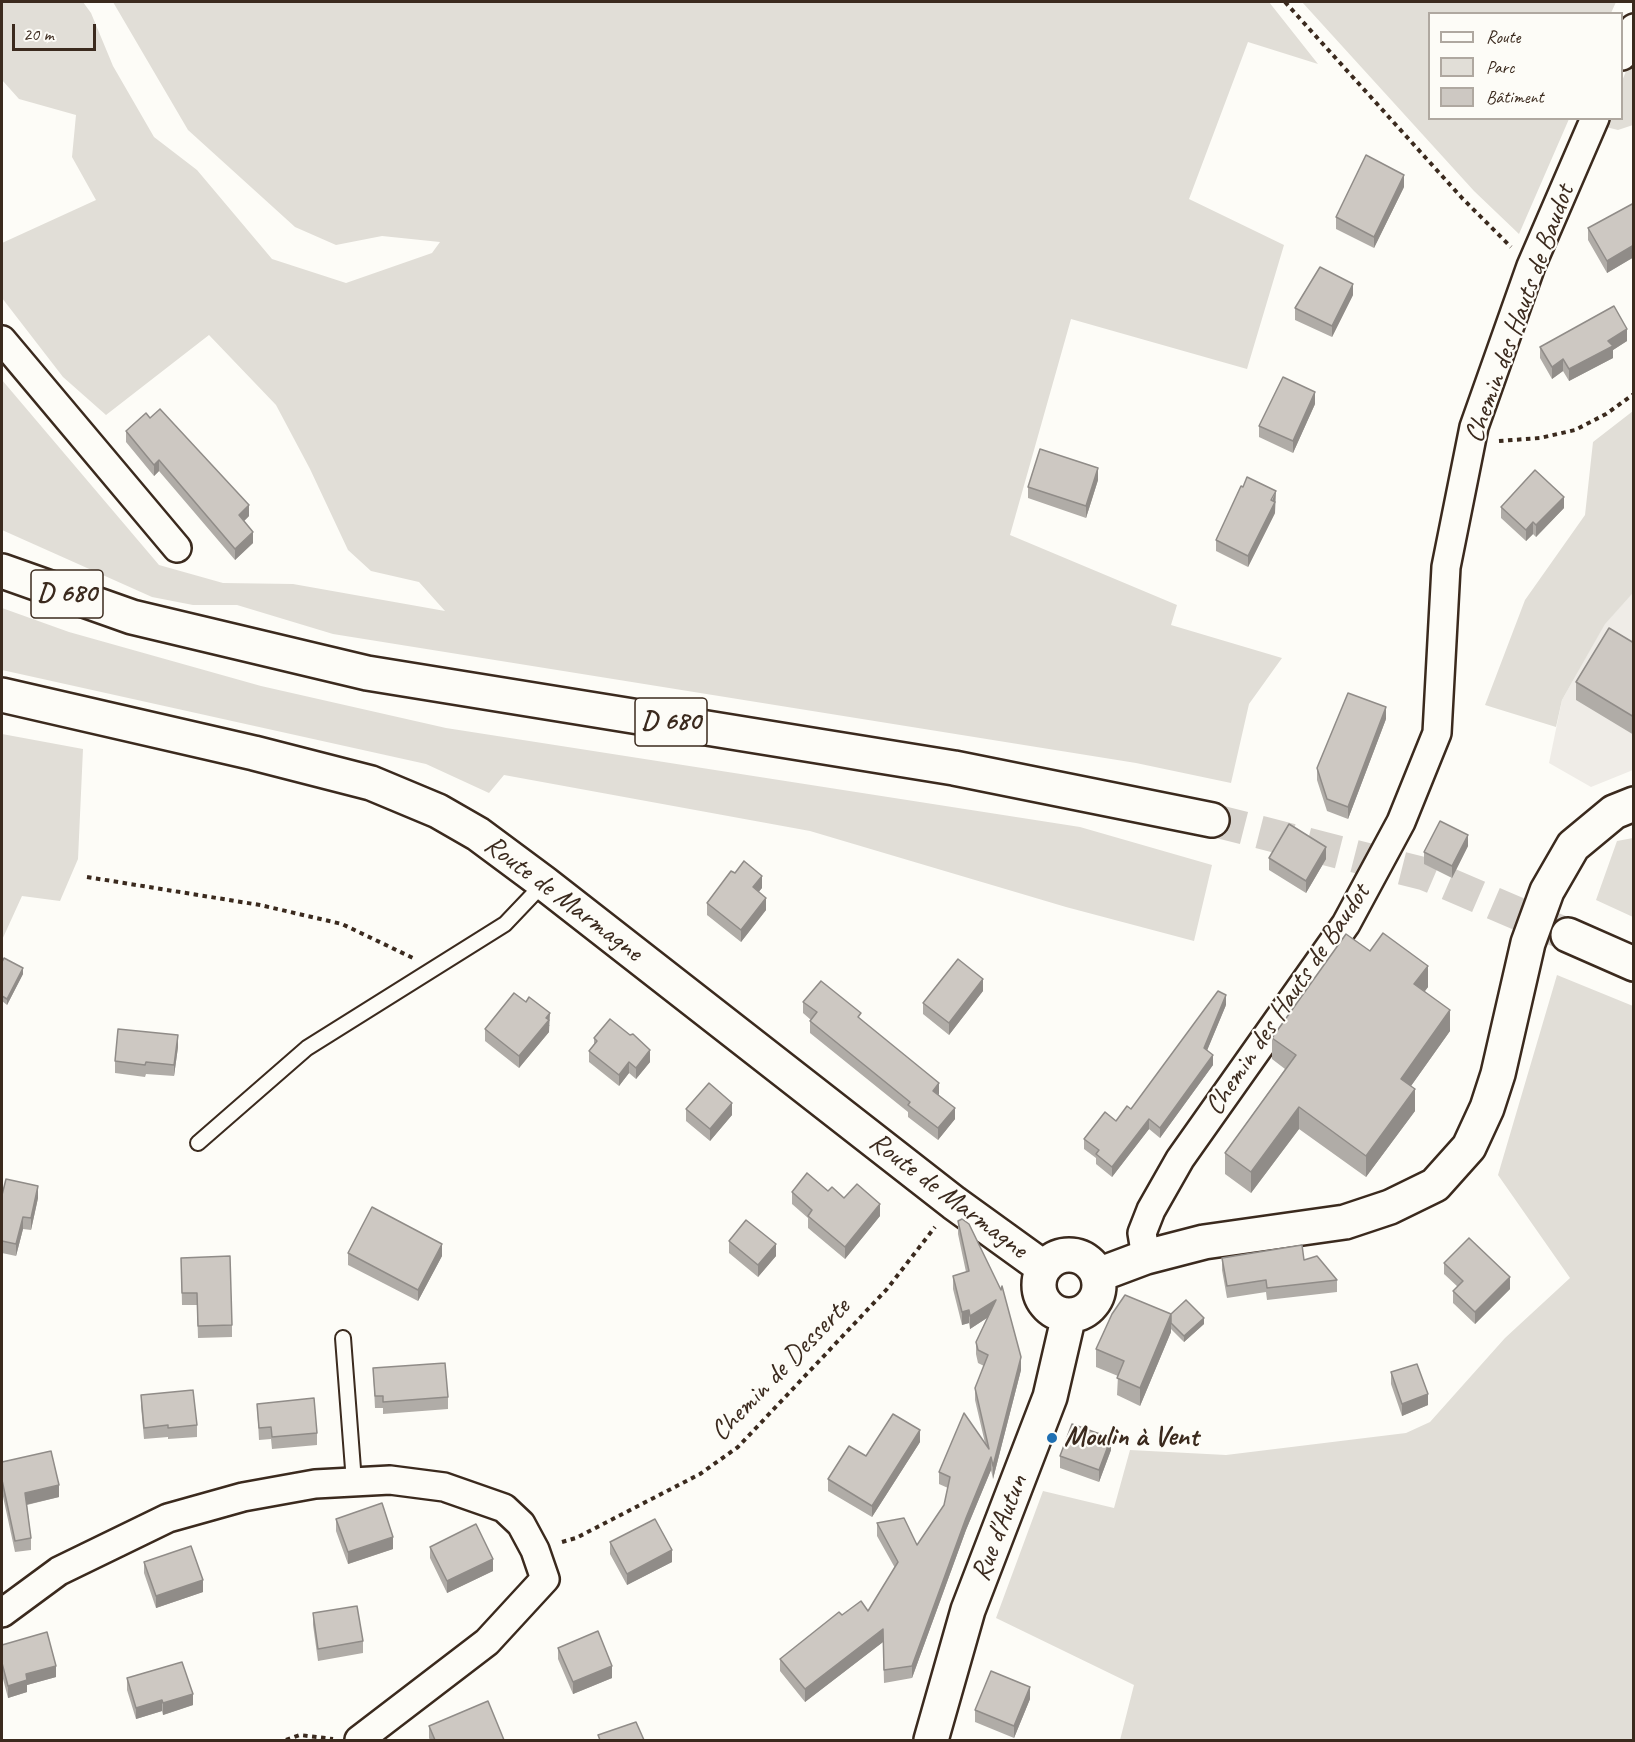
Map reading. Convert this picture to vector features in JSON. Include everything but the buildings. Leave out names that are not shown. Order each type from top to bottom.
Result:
[{"type":"main road","name":"D 680","points":[[2,572],[132,617],[367,673],[954,768],[1212,820]]},
{"type":"main road","name":"Route de Marmagne","points":[[2,695],[254,753],[371,783],[438,811],[478,834],[544,883],[954,1203],[1044,1268]]},
{"type":"main road","points":[[1098,1275],[1146,1257],[1204,1242],[1345,1222],[1390,1207],[1435,1185],[1470,1147],[1487,1108],[1498,1074],[1528,943],[1547,891],[1573,846],[1614,812],[1634,804]]},
{"type":"main road","points":[[1568,935],[1634,964]]},
{"type":"main road","points":[[1068,1254],[1087,1260],[1098,1275],[1098,1294],[1087,1309],[1069,1315],[1052,1309],[1041,1295],[1039,1286],[1044,1268],[1050,1260],[1068,1254]]},
{"type":"main road","name":"Rue d'Autun","points":[[931,1740],[968,1610],[1050,1397],[1069,1315]]},
{"type":"street","points":[[1623,54],[1634,28]]},
{"type":"street","name":"Chemin des Hauts de Baudot","points":[[1146,1257],[1142,1233],[1151,1210],[1180,1159],[1346,924],[1401,822],[1437,733],[1446,567],[1471,443],[1531,266],[1594,120]]},
{"type":"street","points":[[2,340],[177,548]]},
{"type":"street","points":[[2,1613],[59,1571],[168,1518],[243,1497],[315,1484],[390,1480],[444,1486],[504,1509],[521,1524],[535,1550],[545,1579],[487,1642],[347,1740]]},
{"type":"lane","points":[[198,1143],[307,1048],[505,924],[544,883]]},
{"type":"lane","points":[[343,1338],[354,1482]]},
{"type":"path","points":[[1285,2],[1462,198],[1531,266]]},
{"type":"path","points":[[1471,443],[1540,438],[1575,430],[1606,414],[1634,394]]},
{"type":"path","points":[[87,877],[260,905],[342,924],[433,969]]},
{"type":"path","name":"Chemin de Desserte","points":[[535,1550],[576,1538],[700,1474],[738,1447],[887,1289],[954,1203]]},
{"type":"path","points":[[286,1740],[300,1735],[347,1740]]},
{"type":"shaded area","points":[[1633,593],[1633,770],[1591,787],[1549,763],[1562,700],[1605,623]]},
{"type":"green space","points":[[2,2],[83,2],[91,13],[113,66],[154,137],[197,170],[272,259],[346,283],[432,253],[440,242],[382,236],[336,245],[295,227],[188,130],[113,2],[1269,2],[1318,64],[1248,42],[1189,199],[1284,245],[1247,369],[1071,319],[1010,535],[1177,605],[1171,625],[1282,658],[1249,704],[1231,783],[1136,763],[333,634],[237,605],[193,605],[152,597],[2,530],[2,380],[159,565],[223,583],[293,584],[445,611],[419,582],[371,571],[348,550],[310,469],[276,405],[209,335],[106,415],[63,377],[2,298],[2,243],[96,200],[72,157],[76,115],[19,99],[2,80]]},
{"type":"green space","points":[[1302,2],[1616,2],[1611,12],[1428,12],[1428,120],[1569,120],[1519,234],[1474,191]]},
{"type":"green space","points":[[1633,54],[1633,125],[1618,130],[1602,126],[1605,120],[1623,120],[1623,79]]},
{"type":"green space","points":[[1633,411],[1633,593],[1605,624],[1562,700],[1556,727],[1485,705],[1525,600],[1585,515],[1593,442]]},
{"type":"green space","points":[[2,608],[69,632],[261,686],[446,728],[1080,827],[1212,865],[1194,941],[1066,907],[810,831],[504,775],[489,793],[426,764],[2,670]]},
{"type":"green space","points":[[2,734],[83,749],[78,859],[60,901],[22,896],[2,940]]},
{"type":"green space","points":[[1634,838],[1633,917],[1596,900],[1617,841]]},
{"type":"green space","points":[[1557,975],[1633,1006],[1633,1740],[1120,1740],[1134,1685],[996,1618],[1043,1491],[1114,1508],[1130,1450],[1226,1455],[1406,1433],[1430,1422],[1505,1338],[1570,1278],[1498,1175]]},
{"type":"tunnel","points":[[1212,820],[1425,874],[1568,935]]},
{"type":"place","name":"Moulin à Vent","points":[[1052,1438]]}]
